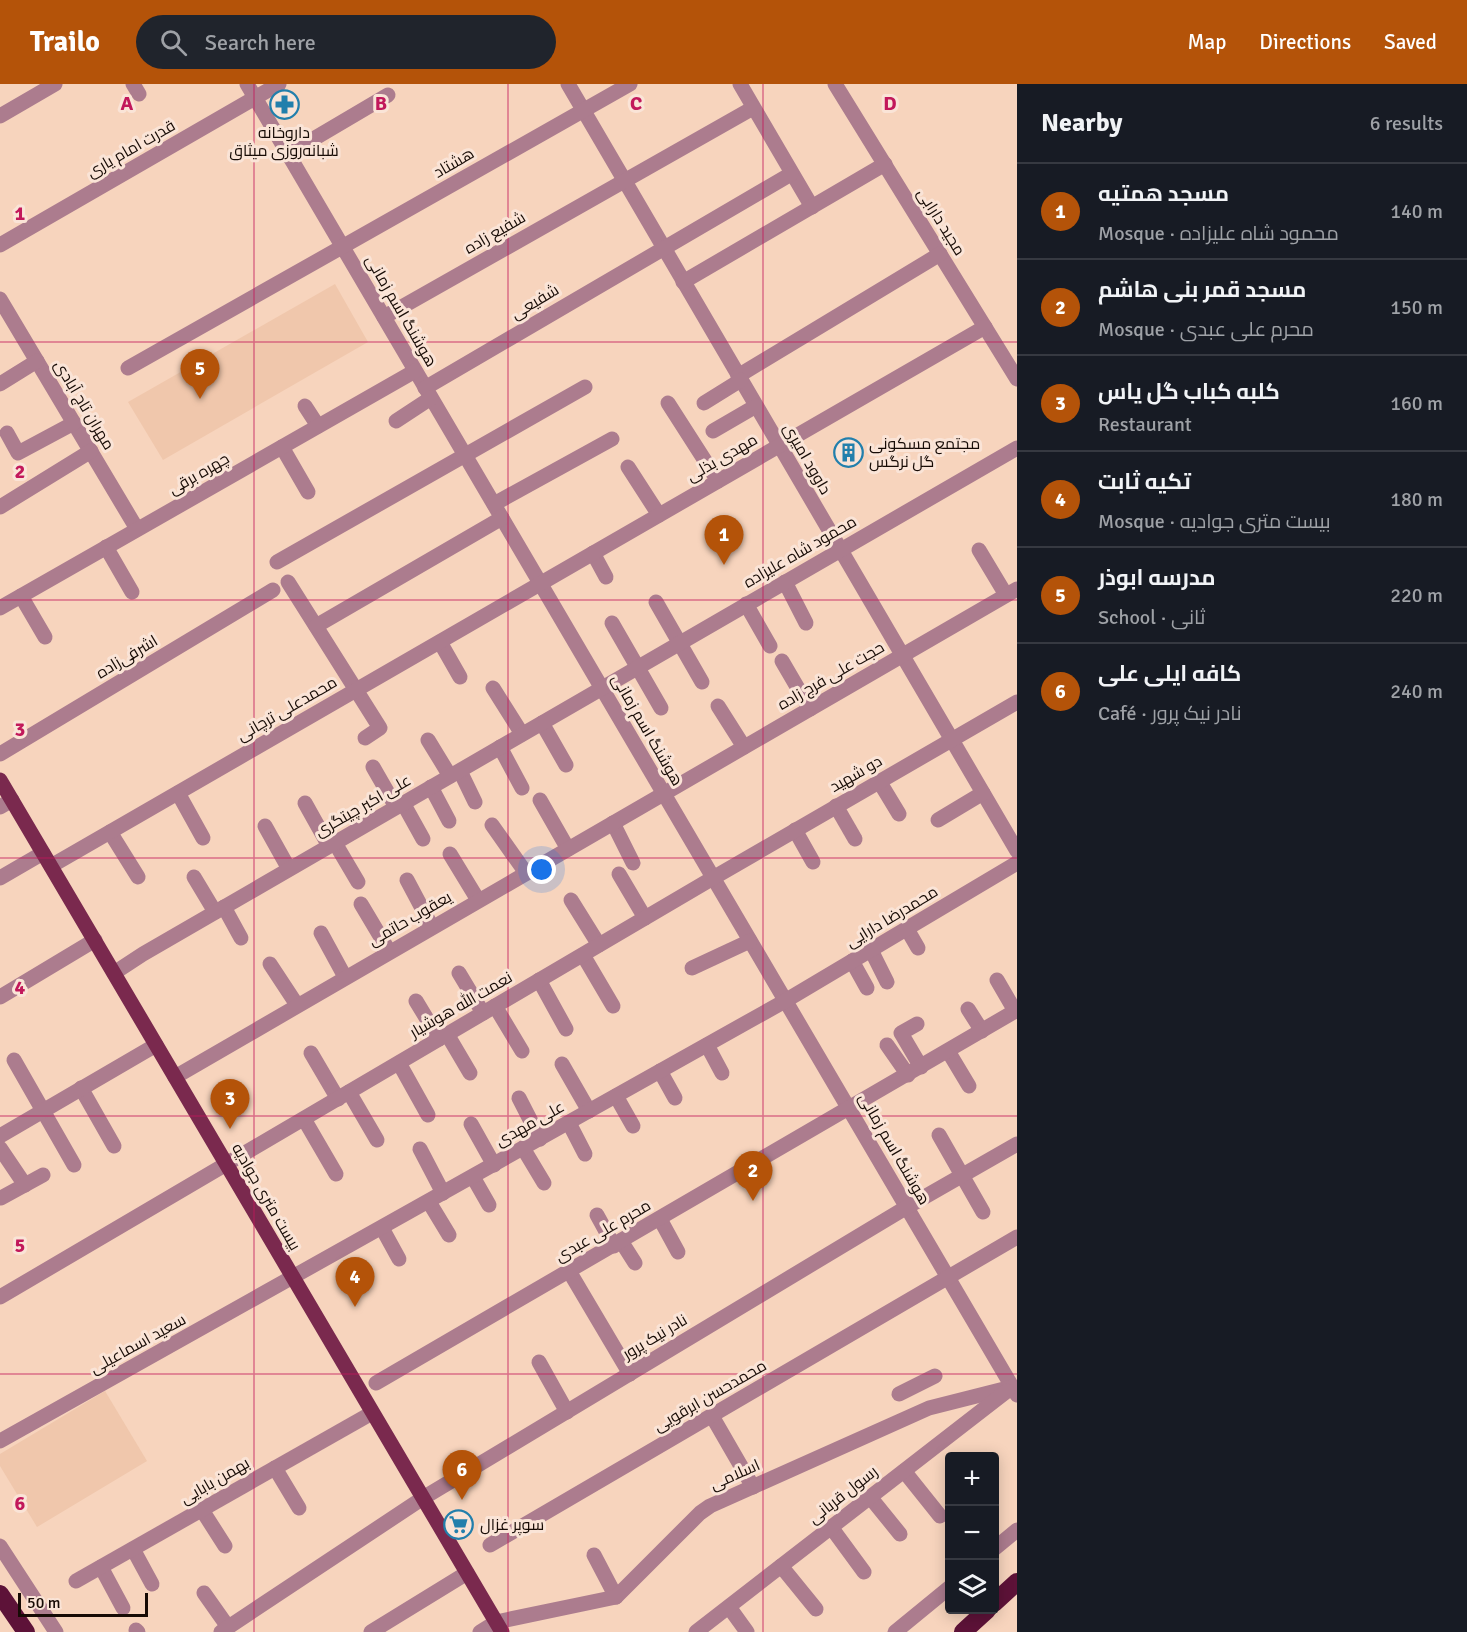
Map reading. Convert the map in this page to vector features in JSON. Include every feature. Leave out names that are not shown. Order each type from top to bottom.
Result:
[{"type":"highway","points":[[999,1598],[1017,1582]]},
{"type":"highway","points":[[0,1593],[26,1632]]},
{"type":"highway","points":[[963,1632],[983,1614]]},
{"type":"main road","name":"بیست متری جوادیه","points":[[0,780],[6,803],[51,866],[499,1627]]},
{"type":"street","points":[[0,116],[55,84]]},
{"type":"street","name":"هوشنگ اسم زمانی","points":[[247,84],[948,1278],[1015,1388]]},
{"type":"street","name":"قدرت امام یاری","points":[[0,245],[279,84]]},
{"type":"street","name":"داوود امیری","points":[[568,84],[1017,851]]},
{"type":"street","name":"هشتاد","points":[[128,368],[630,84]]},
{"type":"street","points":[[740,84],[812,207]]},
{"type":"street","name":"مجید دارابی","points":[[835,84],[1017,379]]},
{"type":"street","points":[[288,154],[388,95]]},
{"type":"street","name":"شفیع زاده","points":[[384,317],[753,108]]},
{"type":"street","points":[[683,282],[885,164]]},
{"type":"street","name":"شفیعی","points":[[396,421],[428,393],[663,247],[791,174]]},
{"type":"street","points":[[704,403],[739,378],[940,254]]},
{"type":"street","name":"مهران تاج آبادی","points":[[0,298],[137,529]]},
{"type":"street","name":"مهدی بذلی","points":[[540,584],[985,327]]},
{"type":"street","points":[[0,384],[37,361]]},
{"type":"street","name":"چهره برقی","points":[[0,608],[416,371]]},
{"type":"street","points":[[277,562],[585,387]]},
{"type":"street","points":[[668,403],[718,481]]},
{"type":"street","points":[[304,406],[318,426]]},
{"type":"street","points":[[713,430],[756,406]]},
{"type":"street","points":[[7,433],[18,453],[74,423]]},
{"type":"street","points":[[316,626],[612,439]]},
{"type":"street","points":[[282,447],[308,492]]},
{"type":"street","name":"محمود شاه علیزاده","points":[[602,688],[1017,448]]},
{"type":"street","points":[[0,507],[91,451]]},
{"type":"street","points":[[628,467],[658,515]]},
{"type":"street","points":[[106,547],[132,592]]},
{"type":"street","points":[[979,550],[1013,594]]},
{"type":"street","points":[[593,553],[606,577]]},
{"type":"street","points":[[288,582],[380,728],[365,738]]},
{"type":"street","points":[[784,582],[806,624]]},
{"type":"street","name":"محمدعلی ترچانی","points":[[51,866],[540,584]]},
{"type":"street","name":"اشرفی‌زاده","points":[[0,754],[273,590]]},
{"type":"street","name":"حجت علی فرج زاده","points":[[664,794],[1013,594]]},
{"type":"street","points":[[21,596],[45,637]]},
{"type":"street","points":[[656,602],[702,682]]},
{"type":"street","points":[[746,604],[770,646]]},
{"type":"street","points":[[612,624],[661,708]]},
{"type":"street","points":[[440,642],[460,677]]},
{"type":"street","points":[[782,662],[810,709]]},
{"type":"street","points":[[494,688],[522,734]]},
{"type":"street","name":"علی اکبر چیتگری","points":[[114,973],[142,954],[602,688]]},
{"type":"street","name":"دو شهید","points":[[713,878],[1017,702]]},
{"type":"street","points":[[718,706],[744,747]]},
{"type":"street","points":[[542,723],[566,765]]},
{"type":"street","points":[[428,740],[475,802]]},
{"type":"street","points":[[500,747],[522,788]]},
{"type":"street","points":[[373,767],[423,839]]},
{"type":"street","points":[[879,781],[900,814]]},
{"type":"street","points":[[430,788],[450,821]]},
{"type":"street","points":[[178,793],[203,838]]},
{"type":"street","points":[[938,820],[983,793]]},
{"type":"street","name":"یعقوب حاتمی","points":[[175,1077],[389,951],[664,794]]},
{"type":"street","points":[[540,800],[568,849]]},
{"type":"street","points":[[305,803],[358,882]]},
{"type":"street","points":[[836,806],[855,839]]},
{"type":"street","points":[[613,823],[633,863]]},
{"type":"street","points":[[492,825],[526,873]]},
{"type":"street","points":[[265,826],[289,869]]},
{"type":"street","points":[[795,830],[813,862]]},
{"type":"street","points":[[110,832],[138,877]]},
{"type":"street","points":[[0,878],[43,853]]},
{"type":"street","points":[[450,854],[478,900]]},
{"type":"street","name":"محمدرضا دارایی","points":[[785,1001],[1017,863]]},
{"type":"street","points":[[619,874],[645,918]]},
{"type":"street","points":[[194,877],[241,938]]},
{"type":"street","name":"نعمت الله هوشیار","points":[[0,1297],[713,878]]},
{"type":"street","points":[[407,880],[432,927]]},
{"type":"street","points":[[571,900],[599,945]]},
{"type":"street","points":[[361,904],[389,951]]},
{"type":"street","points":[[907,929],[918,948]]},
{"type":"street","points":[[321,933],[345,977]]},
{"type":"street","points":[[0,996],[94,940]]},
{"type":"street","points":[[692,968],[750,941]]},
{"type":"street","points":[[871,950],[887,982]]},
{"type":"street","points":[[583,955],[613,1006]]},
{"type":"street","points":[[852,961],[867,988]]},
{"type":"street","points":[[270,964],[297,1005]]},
{"type":"street","points":[[459,973],[522,1051]]},
{"type":"street","points":[[539,980],[566,1029]]},
{"type":"street","points":[[997,980],[1016,1011]]},
{"type":"street","points":[[416,1001],[470,1073]]},
{"type":"street","name":"علی مهدی","points":[[293,1278],[785,1001]]},
{"type":"street","points":[[968,1009],[982,1031]]},
{"type":"street","name":"محرم علی عبدی","points":[[376,1383],[1016,1011]]},
{"type":"street","points":[[917,1024],[901,1033],[921,1067]]},
{"type":"street","points":[[0,1136],[156,1045]]},
{"type":"street","points":[[706,1045],[722,1073]]},
{"type":"street","points":[[887,1045],[908,1075]]},
{"type":"street","points":[[948,1051],[969,1086]]},
{"type":"street","points":[[311,1053],[377,1140]]},
{"type":"street","points":[[14,1060],[74,1165]]},
{"type":"street","points":[[399,1063],[428,1115]]},
{"type":"street","points":[[562,1064],[589,1111]]},
{"type":"street","points":[[660,1071],[675,1098]]},
{"type":"street","points":[[81,1089],[114,1146]]},
{"type":"street","points":[[616,1096],[633,1126]]},
{"type":"street","points":[[519,1098],[540,1139]]},
{"type":"street","points":[[304,1119],[336,1174]]},
{"type":"street","points":[[569,1123],[585,1154]]},
{"type":"street","points":[[471,1124],[494,1165]]},
{"type":"street","points":[[939,1135],[983,1212]]},
{"type":"street","name":"نادر نیک پرور","points":[[224,1630],[423,1498],[907,1207],[1017,1144]]},
{"type":"street","points":[[0,1148],[25,1185]]},
{"type":"street","points":[[523,1148],[544,1183]]},
{"type":"street","points":[[420,1149],[443,1193]]},
{"type":"street","points":[[1,1198],[43,1174]]},
{"type":"street","points":[[473,1177],[489,1205]]},
{"type":"street","points":[[429,1202],[448,1235]]},
{"type":"street","points":[[597,1215],[635,1263]]},
{"type":"street","points":[[660,1219],[678,1252]]},
{"type":"street","points":[[382,1228],[399,1258]]},
{"type":"street","name":"محمدحسن ابرقویی","points":[[490,1545],[1017,1237]]},
{"type":"street","points":[[569,1271],[630,1374]]},
{"type":"street","name":"سعید اسماعیلی","points":[[0,1441],[293,1278]]},
{"type":"street","points":[[539,1362],[567,1412]]},
{"type":"street","points":[[899,1394],[935,1376]]},
{"type":"street","points":[[919,1385],[929,1408]]},
{"type":"street","name":"اسلامی","points":[[616,1597],[700,1513],[710,1506],[929,1408],[1015,1388]]},
{"type":"street","name":"رسول قربانی","points":[[704,1630],[729,1607],[831,1527],[1015,1388]]},
{"type":"street","name":"بهمن بابایی","points":[[76,1581],[372,1413]]},
{"type":"street","points":[[712,1416],[753,1487]]},
{"type":"street","points":[[275,1468],[299,1508]]},
{"type":"street","points":[[904,1471],[940,1516]]},
{"type":"street","points":[[870,1497],[900,1534]]},
{"type":"street","points":[[202,1510],[225,1546]]},
{"type":"street","points":[[831,1527],[864,1572]]},
{"type":"street","points":[[999,1545],[1017,1530]]},
{"type":"street","points":[[0,1546],[56,1632]]},
{"type":"street","points":[[133,1549],[152,1584]]},
{"type":"street","points":[[480,1632],[616,1597],[594,1555]]},
{"type":"street","points":[[782,1566],[816,1609]]},
{"type":"street","points":[[101,1567],[123,1608]]},
{"type":"street","points":[[371,1632],[466,1573]]},
{"type":"street","points":[[895,1632],[945,1591]]},
{"type":"street","points":[[204,1593],[224,1630]]},
{"type":"street","points":[[729,1607],[747,1632]]},
{"type":"shaded area","points":[[335,284],[368,342],[163,460],[128,402]]},
{"type":"shaded area","points":[[105,1391],[147,1461],[37,1527],[0,1466],[0,1454]]},
{"type":"place","name":"داروخانه شبانه‌روزی میثاق","points":[[284,105]]},
{"type":"place","name":"مدرسه ابوذر","points":[[200,399]]},
{"type":"place","name":"مجتمع مسکونی گل نرگس","points":[[848,453]]},
{"type":"place","name":"مسجد همتیه","points":[[724,565]]},
{"type":"place","name":"کلبه کباب گل یاس","points":[[230,1129]]},
{"type":"place","name":"مسجد قمر بنی هاشم","points":[[753,1201]]},
{"type":"place","name":"تکیه ثابت","points":[[355,1307]]},
{"type":"place","name":"کافه ایلی علی","points":[[462,1500]]},
{"type":"place","name":"سوپر غزال","points":[[459,1525]]}]
